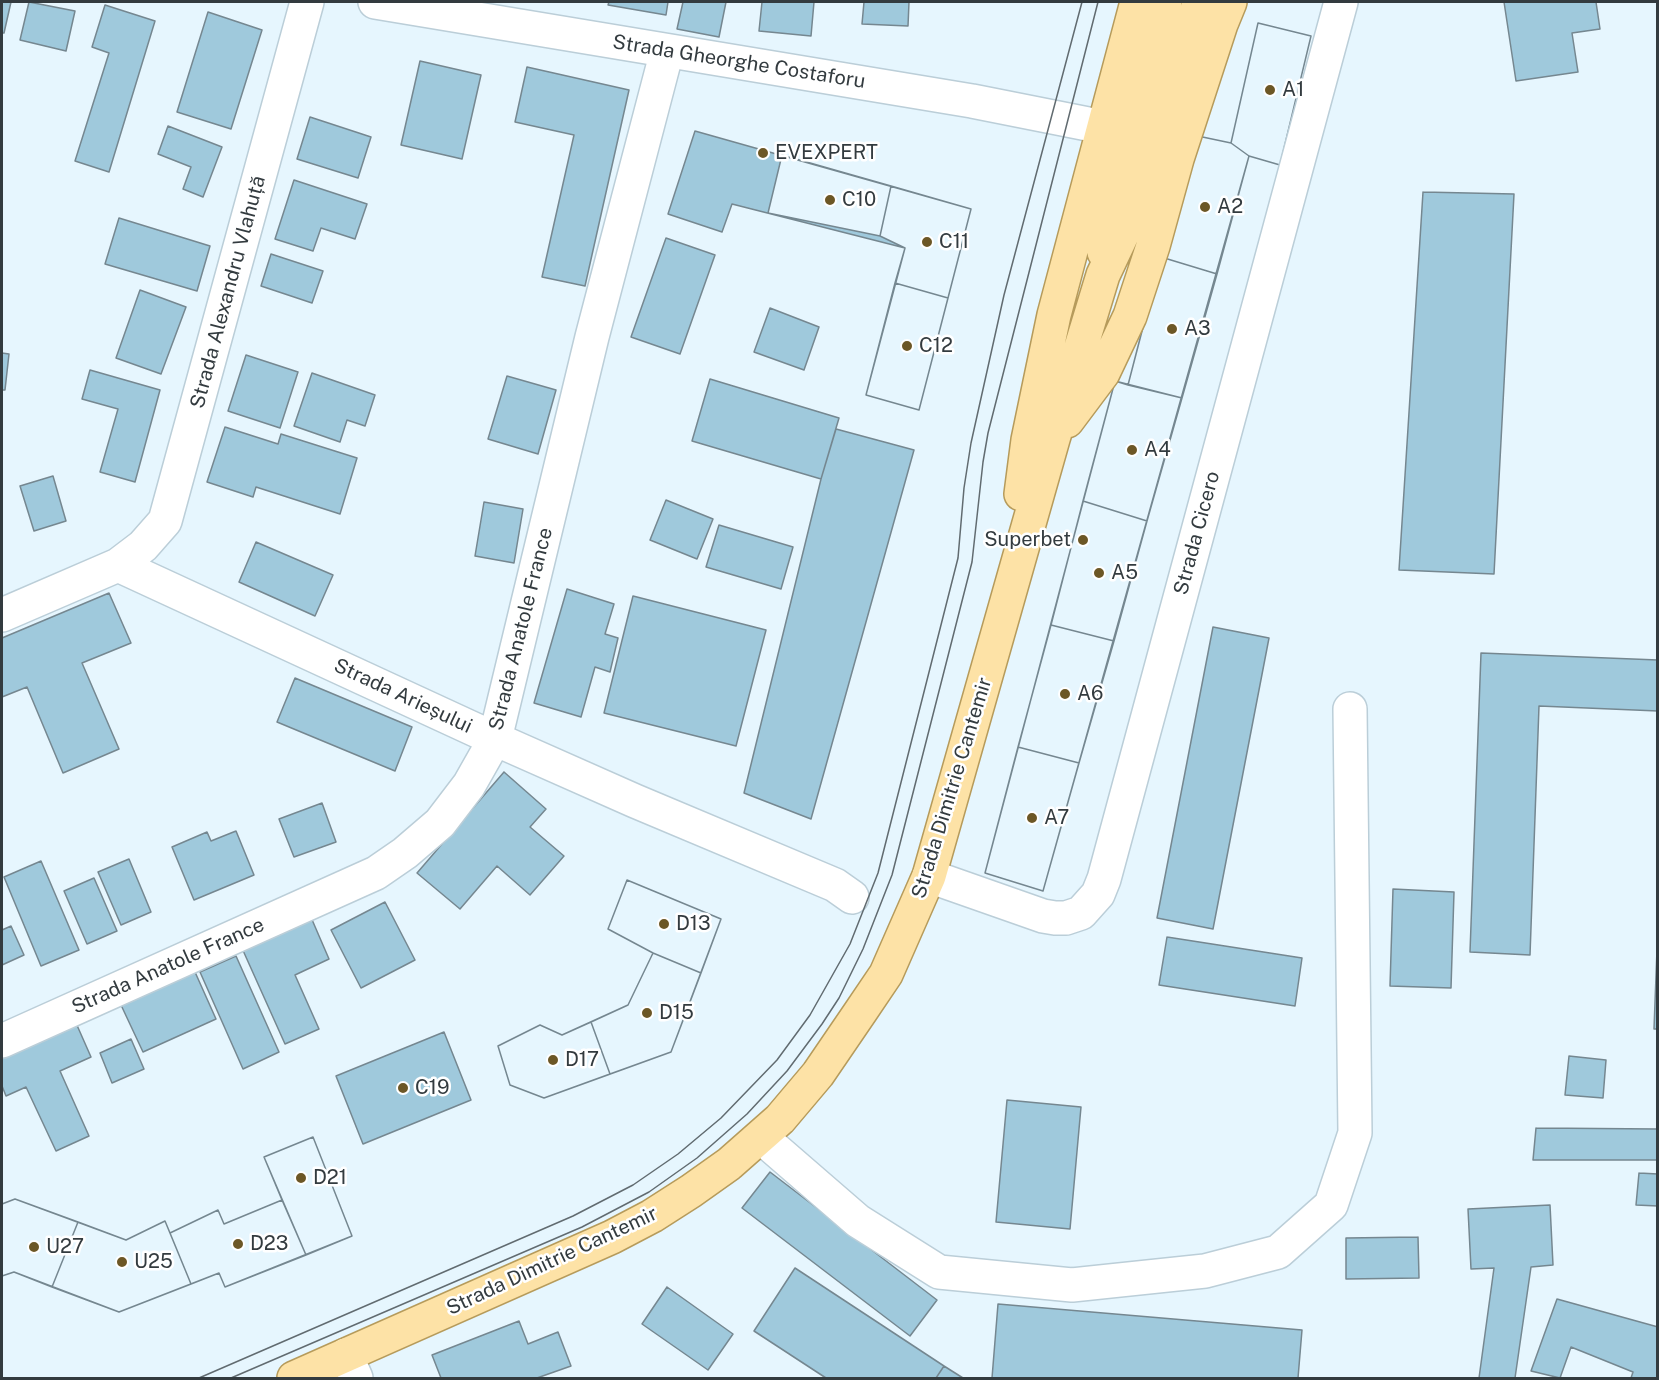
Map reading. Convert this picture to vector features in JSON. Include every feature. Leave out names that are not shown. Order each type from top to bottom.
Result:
[{"type":"main road","points":[[1021,553],[1021,494],[1028,440],[1054,315],[1137,2]]},
{"type":"main road","name":"Strada Dimitrie Cantemir","points":[[1103,275],[1105,241],[1116,173],[1165,2]]},
{"type":"main road","name":"Strada Dimitrie Cantemir","points":[[294,1378],[351,1367],[612,1237],[652,1216],[691,1191],[761,1137],[780,1119],[818,1074],[885,974],[929,876],[1053,439],[1103,275],[1139,199],[1182,50],[1200,2]]},
{"type":"main road","points":[[1053,439],[1103,373],[1130,316],[1153,246],[1177,159],[1230,2]]},
{"type":"street","name":"Strada Alexandru Vlahuță","points":[[2,615],[118,565],[143,546],[165,521],[307,2]]},
{"type":"street","name":"Strada Gheorghe Costaforu","points":[[375,2],[972,101],[1103,127]]},
{"type":"street","name":"Strada Cicero","points":[[929,876],[1043,916],[1055,918],[1066,918],[1081,913],[1098,894],[1104,879],[1319,84],[1337,2]]},
{"type":"street","name":"Strada Anatole France","points":[[2,1041],[376,873],[405,853],[440,823],[469,785],[495,739],[592,337],[667,51]]},
{"type":"street","name":"Strada Arieșului","points":[[118,565],[495,739],[835,885],[852,897]]},
{"type":"street","points":[[761,1137],[858,1221],[939,1272],[1072,1285],[1205,1271],[1278,1252],[1331,1205],[1355,1133],[1350,709]]},
{"type":"building","points":[[2,2],[11,2],[4,33],[2,33]]},
{"type":"building","points":[[29,2],[75,11],[66,51],[20,40]]},
{"type":"building","points":[[609,2],[668,2],[666,15],[608,5]]},
{"type":"building","points":[[683,2],[726,2],[719,37],[677,29]]},
{"type":"building","points":[[762,2],[814,2],[811,36],[759,31]]},
{"type":"building","points":[[864,2],[909,2],[908,26],[862,24]]},
{"type":"building","points":[[1504,2],[1596,2],[1600,29],[1572,33],[1578,72],[1516,81]]},
{"type":"building","points":[[105,5],[155,21],[109,172],[75,161],[109,53],[92,47]]},
{"type":"building","points":[[208,12],[262,30],[231,129],[177,112]]},
{"type":"building","points":[[1258,23],[1311,36],[1280,165],[1249,156],[1043,891],[985,873],[1115,381],[1128,385],[1193,135],[1231,143]]},
{"type":"building","name":"A1","points":[[1258,23],[1311,36],[1280,165],[1249,156],[1231,143]]},
{"type":"building","points":[[420,61],[481,75],[462,159],[401,145]]},
{"type":"building","points":[[527,67],[629,90],[585,286],[542,277],[574,135],[515,122]]},
{"type":"building","points":[[310,117],[371,137],[358,178],[297,159]]},
{"type":"building","points":[[168,126],[222,147],[203,197],[183,189],[191,167],[158,154]]},
{"type":"building","points":[[695,131],[971,209],[919,410],[866,395],[905,248],[732,204],[722,232],[668,214]]},
{"type":"building","name":"A2","points":[[1193,135],[1231,143],[1249,156],[1217,274],[1161,257]]},
{"type":"building","name":"C10","points":[[782,155],[891,186],[880,236],[768,213]]},
{"type":"building","points":[[294,180],[367,204],[355,239],[321,228],[313,251],[275,239]]},
{"type":"building","name":"C11","points":[[891,186],[971,209],[948,298],[895,283],[905,248],[880,236]]},
{"type":"building","points":[[1423,192],[1514,194],[1494,574],[1399,570]]},
{"type":"building","points":[[119,218],[210,246],[197,291],[105,264]]},
{"type":"building","points":[[666,238],[715,255],[680,354],[631,337]]},
{"type":"building","points":[[271,254],[323,271],[312,303],[261,286]]},
{"type":"building","name":"A3","points":[[1161,257],[1217,274],[1182,398],[1128,385]]},
{"type":"building","name":"C12","points":[[895,283],[948,298],[919,410],[866,395]]},
{"type":"building","points":[[140,290],[186,307],[161,374],[116,358]]},
{"type":"building","points":[[770,308],[819,327],[804,370],[754,352]]},
{"type":"building","points":[[2,353],[9,354],[5,390],[2,390]]},
{"type":"building","points":[[246,355],[298,372],[280,428],[228,411]]},
{"type":"building","points":[[90,370],[160,390],[135,482],[100,472],[118,409],[82,399]]},
{"type":"building","points":[[312,373],[375,395],[365,426],[347,420],[340,442],[294,426]]},
{"type":"building","points":[[507,376],[556,390],[538,454],[488,439]]},
{"type":"building","points":[[710,379],[839,418],[821,479],[692,441]]},
{"type":"building","name":"A4","points":[[1115,381],[1182,398],[1147,521],[1083,501]]},
{"type":"building","points":[[225,427],[278,444],[281,434],[357,458],[340,514],[256,487],[253,497],[207,482]]},
{"type":"building","points":[[836,429],[914,450],[811,819],[744,793],[821,479]]},
{"type":"building","points":[[53,476],[66,521],[34,531],[20,486]]},
{"type":"building","points":[[666,500],[713,519],[697,559],[650,540]]},
{"type":"building","name":"A5","points":[[1083,501],[1147,521],[1114,641],[1051,625]]},
{"type":"building","points":[[484,502],[523,509],[514,563],[475,556]]},
{"type":"building","points":[[719,525],[793,547],[781,589],[706,567]]},
{"type":"building","points":[[256,542],[333,575],[315,616],[239,582]]},
{"type":"building","points":[[567,589],[614,604],[605,634],[618,638],[610,672],[595,667],[581,717],[534,703]]},
{"type":"building","points":[[109,593],[131,643],[82,663],[119,749],[63,773],[27,687],[2,697],[2,638]]},
{"type":"building","points":[[633,596],[766,630],[736,746],[604,713]]},
{"type":"building","name":"A6","points":[[1051,625],[1114,641],[1079,763],[1018,747]]},
{"type":"building","points":[[1213,627],[1269,638],[1213,929],[1157,918]]},
{"type":"building","points":[[1481,653],[1658,660],[1658,711],[1539,706],[1530,955],[1470,952]]},
{"type":"building","points":[[295,678],[412,727],[395,771],[277,722]]},
{"type":"building","name":"A7","points":[[1018,747],[1079,763],[1043,891],[985,873]]},
{"type":"building","points":[[504,772],[546,809],[530,827],[564,856],[530,895],[497,866],[460,909],[417,873]]},
{"type":"building","points":[[322,803],[336,842],[294,857],[279,819]]},
{"type":"building","points":[[236,831],[254,875],[194,900],[172,847],[207,832],[211,841]]},
{"type":"building","points":[[129,859],[151,912],[121,925],[98,872]]},
{"type":"building","points":[[41,861],[79,950],[41,966],[4,877]]},
{"type":"building","points":[[94,878],[117,931],[87,944],[64,891]]},
{"type":"building","points":[[627,880],[721,919],[671,1052],[544,1098],[510,1085],[498,1046],[540,1025],[562,1035],[628,1005],[653,953],[608,929]]},
{"type":"building","name":"D13","points":[[627,880],[721,919],[701,973],[653,953],[608,929]]},
{"type":"building","points":[[1393,889],[1454,892],[1451,988],[1390,986]]},
{"type":"building","points":[[385,902],[415,960],[361,988],[331,930]]},
{"type":"building","points":[[310,915],[329,959],[295,975],[319,1029],[285,1044],[241,946]]},
{"type":"building","points":[[1658,923],[1658,1029],[1654,1029]]},
{"type":"building","points":[[11,926],[24,955],[2,965],[2,930]]},
{"type":"building","points":[[1167,937],[1302,958],[1295,1006],[1159,985]]},
{"type":"building","name":"D15","points":[[653,953],[701,973],[671,1052],[610,1074],[591,1022],[628,1005]]},
{"type":"building","points":[[236,956],[279,1052],[243,1069],[200,972]]},
{"type":"building","points":[[195,972],[216,1019],[143,1052],[121,1005]]},
{"type":"building","name":"D17","points":[[591,1022],[610,1074],[544,1098],[510,1085],[498,1046],[540,1025],[562,1035]]},
{"type":"building","points":[[76,1023],[91,1057],[60,1071],[89,1136],[56,1151],[26,1087],[6,1096],[2,1086],[2,1057]]},
{"type":"building","name":"C19","points":[[444,1032],[471,1100],[363,1144],[336,1076]]},
{"type":"building","points":[[131,1039],[144,1069],[112,1083],[100,1053]]},
{"type":"building","points":[[1569,1056],[1606,1060],[1603,1098],[1565,1095]]},
{"type":"building","points":[[1007,1100],[1081,1107],[1070,1229],[996,1222]]},
{"type":"building","points":[[1536,1128],[1658,1129],[1658,1160],[1533,1160]]},
{"type":"building","points":[[313,1137],[352,1236],[225,1287],[219,1273],[119,1312],[14,1272],[2,1276],[2,1204],[15,1199],[126,1240],[165,1221],[170,1233],[218,1210],[224,1224],[282,1200],[264,1157]]},
{"type":"building","name":"D21","points":[[313,1137],[352,1236],[306,1255],[264,1157]]},
{"type":"building","points":[[770,1172],[937,1300],[910,1336],[742,1208]]},
{"type":"building","points":[[1639,1173],[1658,1174],[1658,1206],[1636,1205]]},
{"type":"building","name":"U27","points":[[15,1199],[78,1222],[52,1287],[14,1272],[2,1276],[2,1204]]},
{"type":"building","name":"D23","points":[[282,1200],[306,1255],[225,1287],[219,1273],[191,1284],[170,1233],[218,1210],[224,1224]]},
{"type":"building","points":[[1550,1205],[1553,1265],[1531,1267],[1515,1378],[1479,1378],[1494,1268],[1471,1269],[1468,1209]]},
{"type":"building","name":"U25","points":[[165,1221],[191,1284],[119,1312],[52,1287],[78,1222],[126,1240]]},
{"type":"building","points":[[1418,1237],[1419,1278],[1346,1279],[1346,1238]]},
{"type":"building","points":[[795,1268],[944,1366],[936,1378],[826,1378],[754,1331]]},
{"type":"building","points":[[667,1287],[733,1334],[708,1370],[642,1324]]},
{"type":"building","points":[[1557,1299],[1658,1327],[1658,1378],[1631,1378],[1633,1372],[1571,1347],[1560,1378],[1531,1371]]},
{"type":"building","points":[[998,1304],[1302,1330],[1298,1378],[992,1378]]},
{"type":"building","points":[[519,1321],[528,1344],[558,1332],[571,1366],[537,1378],[441,1378],[432,1355]]},
{"type":"building","points":[[944,1366],[963,1378],[936,1378]]},
{"type":"tram line","points":[[199,1378],[573,1216],[633,1185],[678,1154],[721,1118],[777,1060],[810,1015],[850,944],[878,873],[958,558],[964,488],[971,443],[1004,295],[1082,2]]},
{"type":"tram line","points":[[231,1378],[582,1227],[649,1192],[697,1158],[747,1114],[787,1071],[839,998],[863,949],[892,875],[972,562],[988,433],[1098,2]]},
{"type":"place","name":"A1","points":[[1270,90]]},
{"type":"place","name":"EVEXPERT","points":[[763,153]]},
{"type":"place","name":"C10","points":[[830,200]]},
{"type":"place","name":"A2","points":[[1205,207]]},
{"type":"place","name":"C11","points":[[927,242]]},
{"type":"place","name":"A3","points":[[1172,329]]},
{"type":"place","name":"C12","points":[[907,346]]},
{"type":"place","name":"A4","points":[[1132,450]]},
{"type":"place","name":"Superbet","points":[[1083,540]]},
{"type":"place","name":"A5","points":[[1099,573]]},
{"type":"place","name":"A6","points":[[1065,694]]},
{"type":"place","name":"A7","points":[[1032,818]]},
{"type":"place","name":"D13","points":[[664,924]]},
{"type":"place","name":"D15","points":[[647,1013]]},
{"type":"place","name":"D17","points":[[553,1060]]},
{"type":"place","name":"C19","points":[[403,1088]]},
{"type":"place","name":"D21","points":[[301,1178]]},
{"type":"place","name":"D23","points":[[238,1244]]},
{"type":"place","name":"U27","points":[[34,1247]]},
{"type":"place","name":"U25","points":[[122,1262]]}]
